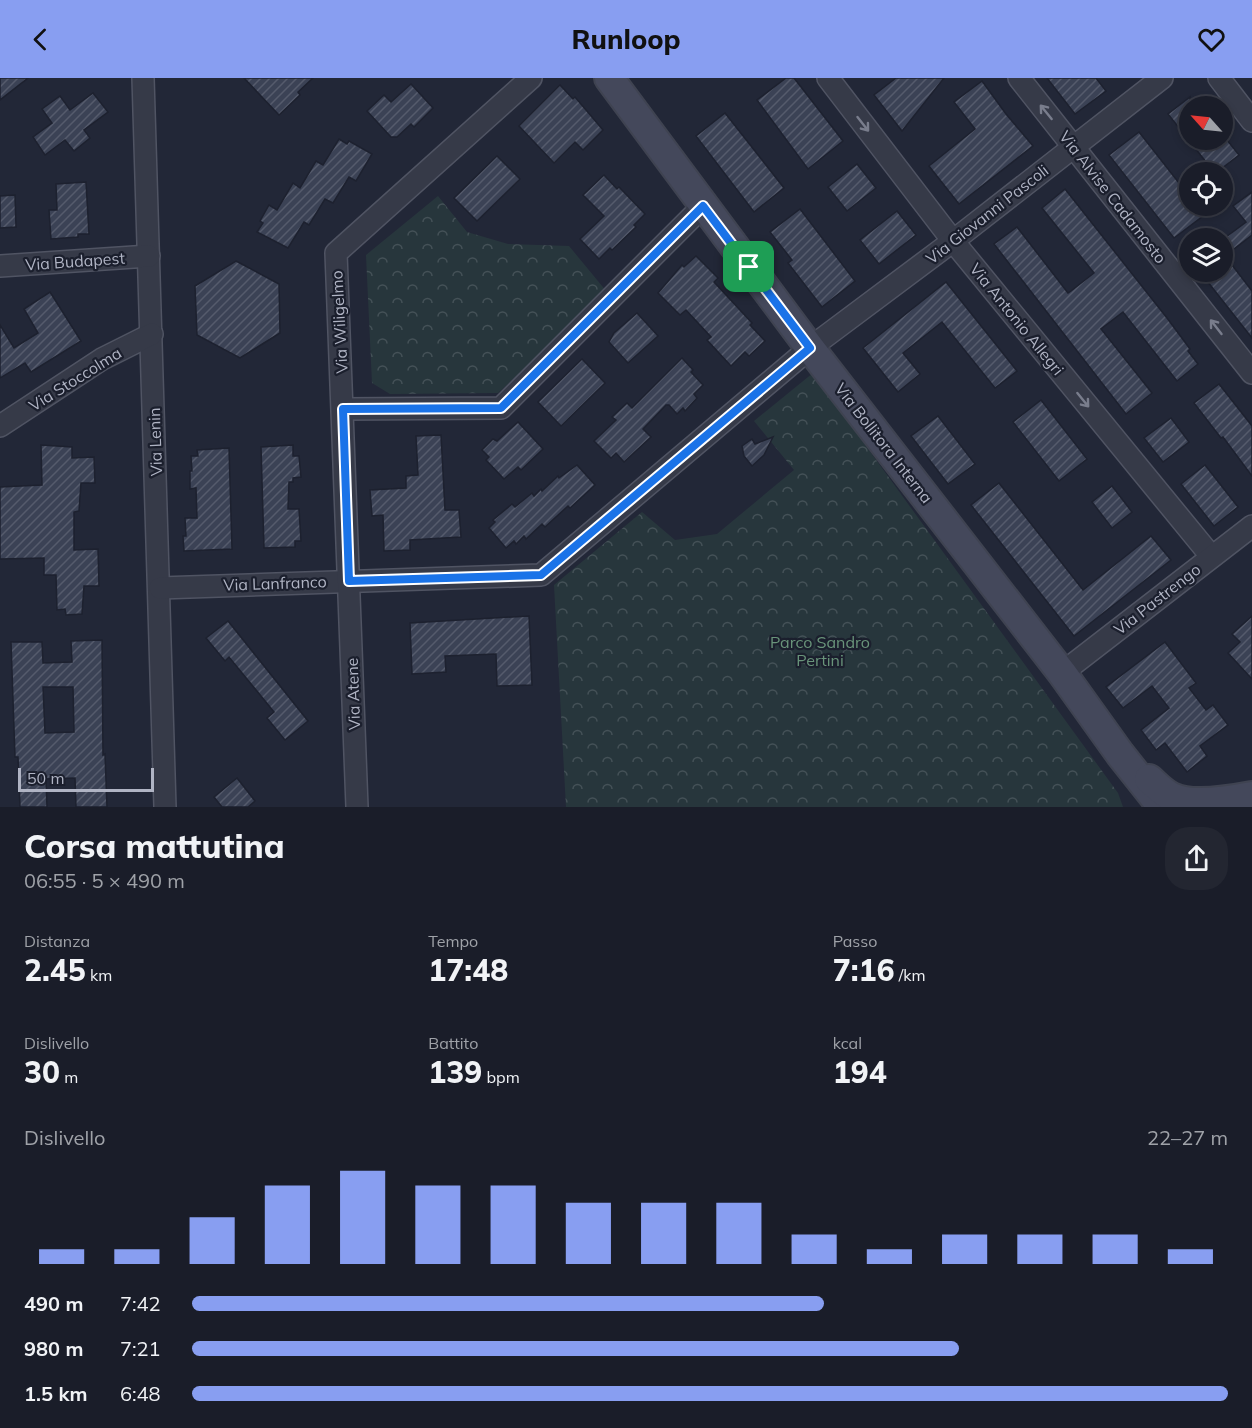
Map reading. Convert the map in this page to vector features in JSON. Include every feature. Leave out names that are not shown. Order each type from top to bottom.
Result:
[{"type":"street","name":"Via Lenin","points":[[143,78],[165,807]]},
{"type":"street","name":"Via Wiligelmo","points":[[349,581],[336,253],[531,78]]},
{"type":"street","name":"Via Bollitora Interna","points":[[609,78],[810,348],[1062,673],[1120,754],[1162,807]]},
{"type":"street","name":"Via Antonio Allegri","points":[[828,78],[953,241],[1211,556]]},
{"type":"street","name":"Via Alvise Cadamosto","points":[[1019,78],[1252,372]]},
{"type":"street","name":"Via Giovanni Pascoli","points":[[810,348],[953,241],[1162,78]]},
{"type":"street","points":[[1219,78],[1252,121]]},
{"type":"street","points":[[343,409],[501,408],[703,206]]},
{"type":"street","name":"Via Budapest","points":[[0,266],[149,256]]},
{"type":"street","name":"Via Stoccolma","points":[[0,426],[102,359],[152,334]]},
{"type":"street","name":"Via Lanfranco","points":[[160,588],[541,575],[810,348]]},
{"type":"street","name":"Via Pastrengo","points":[[1062,673],[1252,526]]},
{"type":"street","name":"Via Atene","points":[[349,581],[357,807]]},
{"type":"street","points":[[1120,754],[1173,798],[1209,802],[1252,796]]},
{"type":"street","points":[[1120,754],[1139,795],[1140,807]]},
{"type":"green space","points":[[438,196],[467,232],[508,244],[569,246],[607,292],[498,393],[390,394],[372,383],[366,255]]},
{"type":"green space","name":"Parco Sandro Pertini","points":[[813,373],[1118,793],[1123,807],[566,807],[554,585],[642,512],[675,540],[717,534],[794,470],[754,421]]},
{"type":"building","points":[[0,78],[28,78],[0,100]]},
{"type":"building","points":[[244,78],[313,78],[298,92],[300,95],[279,115]]},
{"type":"building","points":[[786,78],[794,78],[843,141],[808,169],[757,100]]},
{"type":"building","points":[[896,78],[944,78],[902,131],[874,95]]},
{"type":"building","points":[[1047,78],[1096,78],[1106,91],[1075,114]]},
{"type":"building","points":[[982,81],[1033,146],[959,204],[929,166],[975,129],[954,102]]},
{"type":"building","points":[[411,84],[433,108],[414,127],[411,124],[397,137],[391,137],[367,111],[384,95],[391,102]]},
{"type":"building","points":[[560,85],[573,99],[575,97],[603,130],[583,150],[575,142],[554,163],[519,126]]},
{"type":"building","points":[[93,93],[108,112],[84,130],[90,138],[74,151],[65,140],[45,155],[33,137],[52,123],[42,109],[60,96],[70,110]]},
{"type":"building","points":[[1179,106],[1179,128],[1168,114]]},
{"type":"building","points":[[725,113],[784,188],[754,212],[696,136]]},
{"type":"building","points":[[1139,132],[1179,183],[1179,216],[1203,216],[1187,228],[1179,228],[1179,234],[1174,238],[1109,155]]},
{"type":"building","points":[[339,139],[347,144],[349,141],[372,154],[356,181],[349,177],[333,203],[325,199],[309,225],[304,222],[288,248],[257,232],[263,223],[260,221],[269,205],[277,210],[293,183],[300,188],[316,161],[323,165]]},
{"type":"building","points":[[1233,148],[1239,155],[1230,162],[1206,162],[1197,150],[1233,150]]},
{"type":"building","points":[[497,156],[520,179],[477,221],[454,198]]},
{"type":"building","points":[[857,164],[876,188],[847,211],[828,187]]},
{"type":"building","points":[[604,175],[645,214],[634,225],[636,227],[599,259],[580,239],[604,216],[583,195]]},
{"type":"building","points":[[86,182],[89,234],[51,239],[49,210],[57,210],[56,184]]},
{"type":"building","points":[[1065,189],[1167,318],[1198,364],[1177,381],[1123,312],[1101,329],[1152,393],[1126,414],[994,244],[1017,227],[1068,293],[1071,291],[1094,273],[1042,208]]},
{"type":"building","points":[[1252,192],[1252,235],[1233,250],[1233,232],[1246,222],[1233,206]]},
{"type":"building","points":[[15,195],[16,227],[0,228],[0,196]]},
{"type":"building","points":[[800,209],[855,281],[822,307],[788,263],[792,260],[770,232]]},
{"type":"building","points":[[897,211],[916,235],[879,264],[860,240]]},
{"type":"building","points":[[696,256],[718,278],[714,282],[752,323],[750,325],[765,341],[749,356],[745,352],[731,366],[707,340],[711,337],[686,310],[680,315],[658,293],[682,265],[684,267]]},
{"type":"building","points":[[236,261],[279,284],[280,333],[240,358],[197,335],[195,286]]},
{"type":"building","points":[[1233,266],[1252,291],[1252,338],[1208,282],[1233,282]]},
{"type":"building","points":[[946,282],[1017,371],[995,388],[942,322],[903,353],[920,374],[898,392],[863,348]]},
{"type":"building","points":[[50,292],[81,341],[31,372],[25,363],[0,378],[0,325],[14,348],[38,333],[24,309]]},
{"type":"building","points":[[637,313],[658,336],[628,363],[609,342],[614,333]]},
{"type":"building","points":[[682,358],[703,385],[694,394],[697,398],[685,411],[683,408],[677,414],[669,405],[666,405],[643,429],[651,437],[624,462],[616,453],[611,458],[594,441],[616,420],[612,417],[627,403],[632,408]]},
{"type":"building","points":[[582,359],[605,383],[561,426],[538,402]]},
{"type":"building","points":[[1219,384],[1252,426],[1252,476],[1194,403]]},
{"type":"building","points":[[1041,400],[1087,459],[1059,481],[1013,422]]},
{"type":"building","points":[[938,416],[975,464],[948,484],[911,436]]},
{"type":"building","points":[[1171,418],[1189,442],[1163,462],[1144,438]]},
{"type":"building","points":[[518,422],[543,449],[521,470],[518,467],[504,479],[486,460],[489,457],[482,450],[493,439],[497,441]]},
{"type":"building","points":[[441,435],[445,510],[459,510],[461,537],[410,540],[410,550],[384,551],[383,515],[372,516],[370,490],[406,488],[406,476],[418,475],[416,436]]},
{"type":"building","points":[[773,437],[764,455],[752,466],[744,456],[742,446],[752,439],[755,444]]},
{"type":"building","points":[[41,445],[72,447],[72,458],[94,457],[95,483],[81,483],[79,511],[74,512],[74,550],[98,549],[99,586],[84,586],[82,614],[66,615],[65,609],[57,610],[56,575],[44,575],[44,558],[0,559],[0,487],[42,485]]},
{"type":"building","points":[[293,445],[293,456],[299,456],[301,477],[293,478],[293,482],[289,482],[288,509],[299,509],[301,541],[295,541],[295,547],[264,548],[261,447]]},
{"type":"building","points":[[229,448],[232,549],[184,551],[185,518],[197,518],[196,488],[190,489],[191,456],[198,456],[197,450]]},
{"type":"building","points":[[577,465],[595,485],[545,527],[542,524],[526,539],[524,536],[516,544],[514,541],[506,548],[489,528],[495,522],[493,520],[512,504],[515,507],[532,493],[534,496],[558,476],[559,478]]},
{"type":"building","points":[[1205,465],[1238,507],[1214,526],[1181,484]]},
{"type":"building","points":[[999,483],[1083,590],[1151,536],[1171,560],[1074,636],[971,505]]},
{"type":"building","points":[[1112,486],[1132,512],[1112,528],[1092,502]]},
{"type":"building","points":[[529,616],[532,685],[497,686],[496,654],[445,656],[446,672],[412,674],[410,623]]},
{"type":"building","points":[[1252,616],[1252,679],[1228,653],[1240,642],[1232,634]]},
{"type":"building","points":[[228,621],[308,721],[285,740],[267,718],[274,712],[229,657],[225,661],[206,638]]},
{"type":"building","points":[[102,640],[103,755],[105,754],[107,807],[76,807],[75,778],[46,779],[47,807],[20,807],[18,757],[15,757],[11,642],[42,642],[43,663],[72,662],[71,641]],"holes":[[[43,687],[73,687],[74,732],[45,733]]]},
{"type":"building","points":[[1165,642],[1196,683],[1189,688],[1206,710],[1213,705],[1228,725],[1200,746],[1207,756],[1187,772],[1165,743],[1156,750],[1141,730],[1169,708],[1152,686],[1123,708],[1106,687]]},
{"type":"building","points":[[237,778],[255,801],[248,807],[222,807],[214,797]]},
{"type":"route","points":[[703,206],[749,267],[810,348],[541,575],[349,581],[343,409],[501,408],[703,206]]}]
